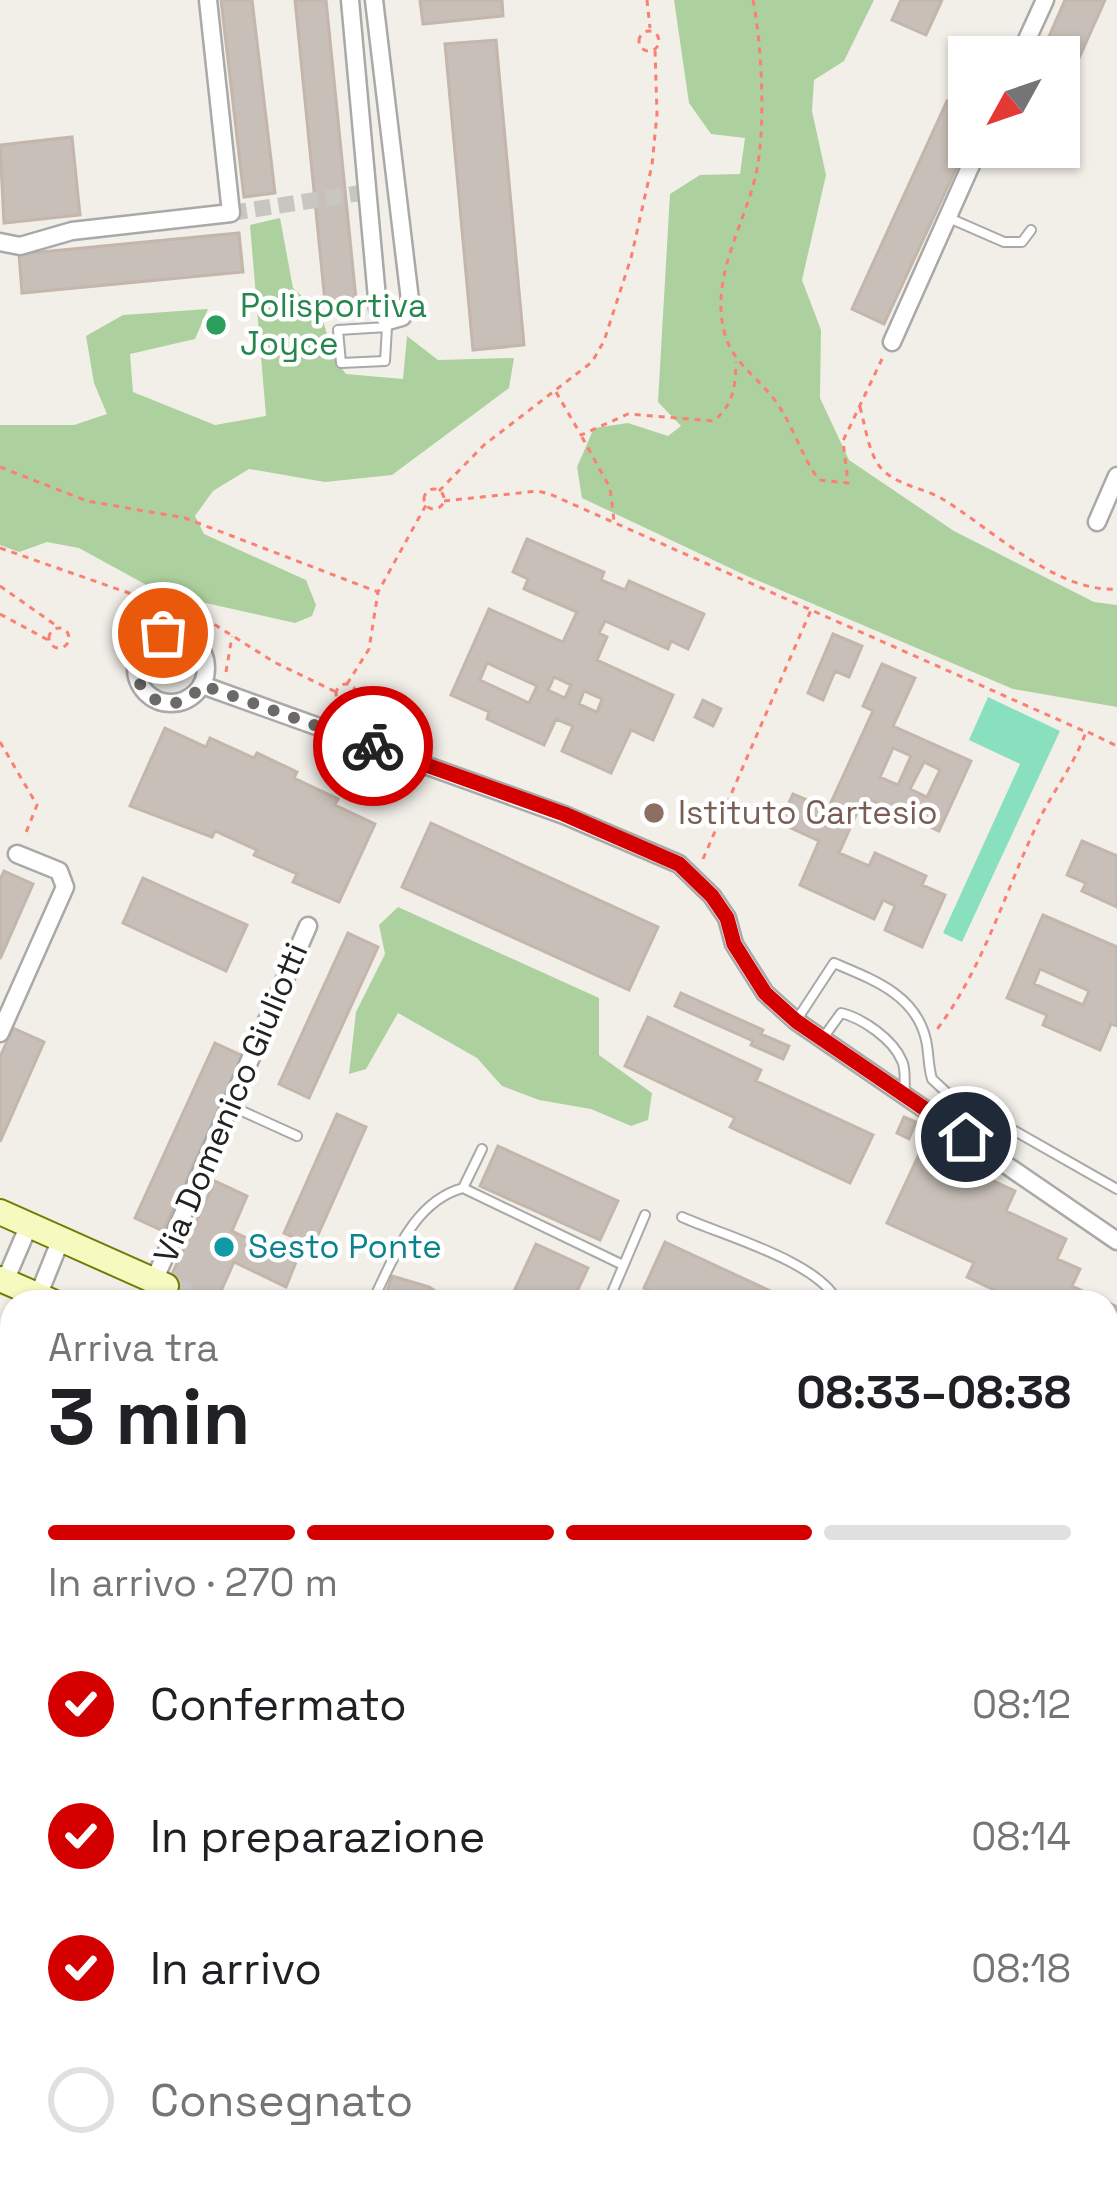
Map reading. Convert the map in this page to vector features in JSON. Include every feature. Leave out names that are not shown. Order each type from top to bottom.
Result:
[{"type":"street","points":[[0,242],[20,246],[73,231],[231,213],[208,0]]},
{"type":"street","points":[[350,0],[376,298],[387,324],[402,317],[410,300],[374,0]]},
{"type":"street","points":[[1029,36],[1045,0]]},
{"type":"street","points":[[892,342],[970,168]]},
{"type":"street","points":[[1096,522],[1117,476]]},
{"type":"street","points":[[186,635],[206,662],[202,685],[173,703],[150,697],[136,678],[137,654],[152,637],[186,635]]},
{"type":"street","points":[[202,685],[584,822],[660,854],[695,877],[727,918],[734,944],[757,982],[796,1021],[1117,1240]]},
{"type":"street","points":[[0,1033],[65,886],[59,872],[17,854]]},
{"type":"street","name":"Via Domenico Giuliotti","points":[[160,1283],[308,926]]},
{"type":"street","points":[[0,1211],[160,1283]]},
{"type":"street","points":[[3,1280],[29,1225]]},
{"type":"street","points":[[48,1290],[61,1239]]},
{"type":"lane","points":[[948,217],[1004,242],[1022,242],[1031,230]]},
{"type":"lane","points":[[387,324],[385,361],[341,363],[338,330],[387,324]]},
{"type":"lane","points":[[796,1021],[834,963],[864,976],[915,1007],[932,1078],[980,1111],[1117,1189]]},
{"type":"lane","points":[[822,1040],[841,1013],[856,1016],[904,1062],[905,1097]]},
{"type":"lane","points":[[230,1106],[297,1136]]},
{"type":"lane","points":[[966,1137],[980,1111]]},
{"type":"lane","points":[[463,1188],[482,1149]]},
{"type":"lane","points":[[379,1290],[418,1218],[446,1193],[463,1188],[623,1264]]},
{"type":"lane","points":[[613,1290],[645,1215]]},
{"type":"lane","points":[[682,1217],[809,1272],[832,1290]]},
{"type":"path","points":[[336,692],[347,684],[369,649],[378,592],[426,505],[427,492],[440,491],[484,445],[592,362],[604,341],[632,258],[652,165],[658,37],[651,31],[646,0]]},
{"type":"path","points":[[753,0],[761,99],[756,174],[730,246],[722,289],[724,333],[736,360],[771,395],[819,480],[848,482],[843,441],[892,342]]},
{"type":"path","points":[[651,31],[642,34],[640,43],[646,50],[655,49]]},
{"type":"path","points":[[581,435],[628,414],[714,421],[727,410],[734,394],[736,360]]},
{"type":"path","points":[[555,391],[610,488],[614,523]]},
{"type":"path","points":[[860,403],[878,465],[894,479],[938,497],[1054,574],[1117,589]]},
{"type":"path","points":[[0,467],[86,501],[184,518],[378,592]]},
{"type":"path","points":[[440,491],[444,501]]},
{"type":"path","points":[[426,505],[435,509],[444,501],[538,491],[1117,746]]},
{"type":"path","points":[[0,548],[208,621],[336,692],[342,703],[351,702]]},
{"type":"path","points":[[0,586],[68,634],[67,644],[59,648],[0,614]]},
{"type":"path","points":[[695,877],[811,610]]},
{"type":"path","points":[[49,641],[56,629]]},
{"type":"path","points":[[223,692],[232,636]]},
{"type":"path","points":[[347,684],[356,694],[351,702]]},
{"type":"path","points":[[351,702],[382,734],[379,748]]},
{"type":"path","points":[[927,1042],[963,996],[1044,812],[1076,760],[1086,731]]},
{"type":"path","points":[[0,742],[37,805],[17,854]]},
{"type":"green space","points":[[674,0],[874,0],[844,61],[814,80],[812,111],[826,175],[802,280],[821,330],[820,398],[849,460],[954,531],[1094,602],[1117,605],[1117,707],[1013,689],[747,576],[582,498],[577,467],[594,428],[628,423],[668,436],[681,426],[658,402],[670,194],[700,175],[740,174],[745,138],[711,134],[689,103]]},
{"type":"green space","points":[[280,218],[293,288],[321,314],[334,358],[346,374],[403,379],[407,336],[438,360],[514,358],[509,388],[392,475],[325,482],[249,469],[213,491],[195,516],[204,534],[306,580],[316,605],[312,616],[295,623],[161,593],[79,548],[47,542],[19,552],[0,545],[0,425],[74,425],[107,414],[94,383],[86,336],[123,315],[208,309],[195,339],[130,354],[133,392],[215,425],[266,416],[250,225]]},
{"type":"green space","points":[[988,697],[1060,731],[962,942],[943,933],[1020,764],[969,740]]},
{"type":"green space","points":[[398,907],[599,998],[599,1055],[652,1093],[648,1120],[631,1126],[591,1109],[539,1100],[502,1086],[477,1058],[398,1013],[366,1069],[349,1074],[356,1012],[385,954],[379,925]]},
{"type":"building","points":[[221,0],[252,0],[275,193],[244,197]]},
{"type":"building","points":[[295,0],[326,0],[356,299],[325,302]]},
{"type":"building","points":[[420,0],[502,0],[503,16],[423,24]]},
{"type":"building","points":[[901,0],[942,0],[926,35],[892,20]]},
{"type":"building","points":[[1065,0],[1105,0],[1080,56],[1080,36],[1049,36]]},
{"type":"building","points":[[496,40],[524,345],[473,350],[445,44]]},
{"type":"building","points":[[948,101],[948,168],[956,168],[884,324],[852,309]]},
{"type":"building","points":[[72,137],[80,215],[4,223],[0,145]]},
{"type":"building","points":[[239,233],[243,272],[22,293],[19,254]]},
{"type":"building","points":[[527,539],[604,572],[601,580],[625,590],[629,581],[704,614],[688,649],[671,641],[668,649],[605,621],[599,633],[607,637],[597,660],[673,695],[653,740],[631,730],[611,773],[562,751],[573,726],[556,719],[544,745],[487,719],[489,712],[451,695],[489,609],[563,642],[577,612],[524,589],[528,579],[513,572]],"holes":[[[487,663],[537,686],[529,703],[480,680]],[[554,677],[571,685],[565,698],[548,690]],[[584,691],[602,699],[597,712],[579,704]]]},
{"type":"building","points":[[833,634],[862,646],[849,677],[835,671],[823,700],[808,693]]},
{"type":"building","points":[[882,664],[915,678],[893,726],[971,761],[939,831],[864,797],[839,853],[869,866],[875,853],[926,876],[922,885],[945,895],[922,947],[885,930],[895,906],[883,900],[874,919],[800,885],[819,841],[780,823],[793,794],[828,809],[873,711],[863,706]],"holes":[[[893,748],[911,756],[898,785],[880,777]],[[924,762],[940,770],[927,797],[910,789]]]},
{"type":"building","points":[[703,700],[721,709],[713,726],[695,717]]},
{"type":"building","points":[[165,728],[206,747],[210,738],[254,758],[257,753],[338,799],[335,805],[375,824],[339,902],[293,882],[297,874],[254,855],[257,850],[215,831],[212,837],[130,806]]},
{"type":"building","points":[[431,823],[658,927],[629,990],[402,887]]},
{"type":"building","points":[[1082,841],[1117,856],[1117,907],[1082,891],[1086,883],[1067,875]]},
{"type":"building","points":[[4,871],[33,884],[0,959],[0,880]]},
{"type":"building","points":[[143,878],[247,925],[226,971],[123,923]]},
{"type":"building","points":[[1043,915],[1117,947],[1117,1026],[1111,1024],[1100,1050],[1043,1025],[1047,1015],[1007,998]],"holes":[[[1040,969],[1089,991],[1083,1005],[1034,984]]]},
{"type":"building","points":[[348,933],[378,947],[309,1098],[279,1084]]},
{"type":"building","points":[[681,993],[789,1046],[783,1059],[675,1006]]},
{"type":"building","points":[[648,1017],[761,1070],[756,1081],[873,1135],[850,1183],[730,1127],[735,1118],[625,1066]]},
{"type":"building","points":[[13,1028],[44,1042],[0,1142],[0,1057]]},
{"type":"building","points":[[215,1043],[243,1056],[163,1231],[135,1218]]},
{"type":"building","points":[[337,1114],[366,1127],[313,1246],[284,1233]]},
{"type":"building","points":[[904,1117],[916,1122],[909,1139],[897,1133]]},
{"type":"building","points":[[498,1146],[618,1201],[600,1240],[480,1186]]},
{"type":"building","points":[[922,1148],[1015,1191],[1006,1211],[1066,1239],[1057,1259],[1080,1269],[1072,1286],[1081,1290],[994,1290],[967,1277],[974,1263],[887,1223]]},
{"type":"building","name":"Sesto Ponte","points":[[215,1181],[247,1196],[232,1231],[296,1262],[286,1287],[234,1262],[221,1290],[165,1290]]},
{"type":"building","points":[[665,1242],[768,1290],[648,1290],[644,1288]]},
{"type":"building","points":[[536,1244],[588,1268],[578,1290],[515,1290]]},
{"type":"building","points":[[392,1276],[434,1290],[387,1290]]},
{"type":"tunnel","points":[[231,213],[367,192]]},
{"type":"tunnel","points":[[166,1286],[175,1290]]},
{"type":"way so far","points":[[163,633],[152,637],[137,654],[136,678],[150,697],[173,703],[195,694],[202,685],[373,746]]},
{"type":"place","name":"Polisportiva Joyce","points":[[216,325]]},
{"type":"place","name":"Istituto Cartesio","points":[[654,813]]},
{"type":"place","name":"Sesto Ponte","points":[[224,1247]]},
{"type":"route","points":[[373,746],[564,814],[679,864],[727,918],[734,944],[765,993],[796,1021],[966,1137]]}]
